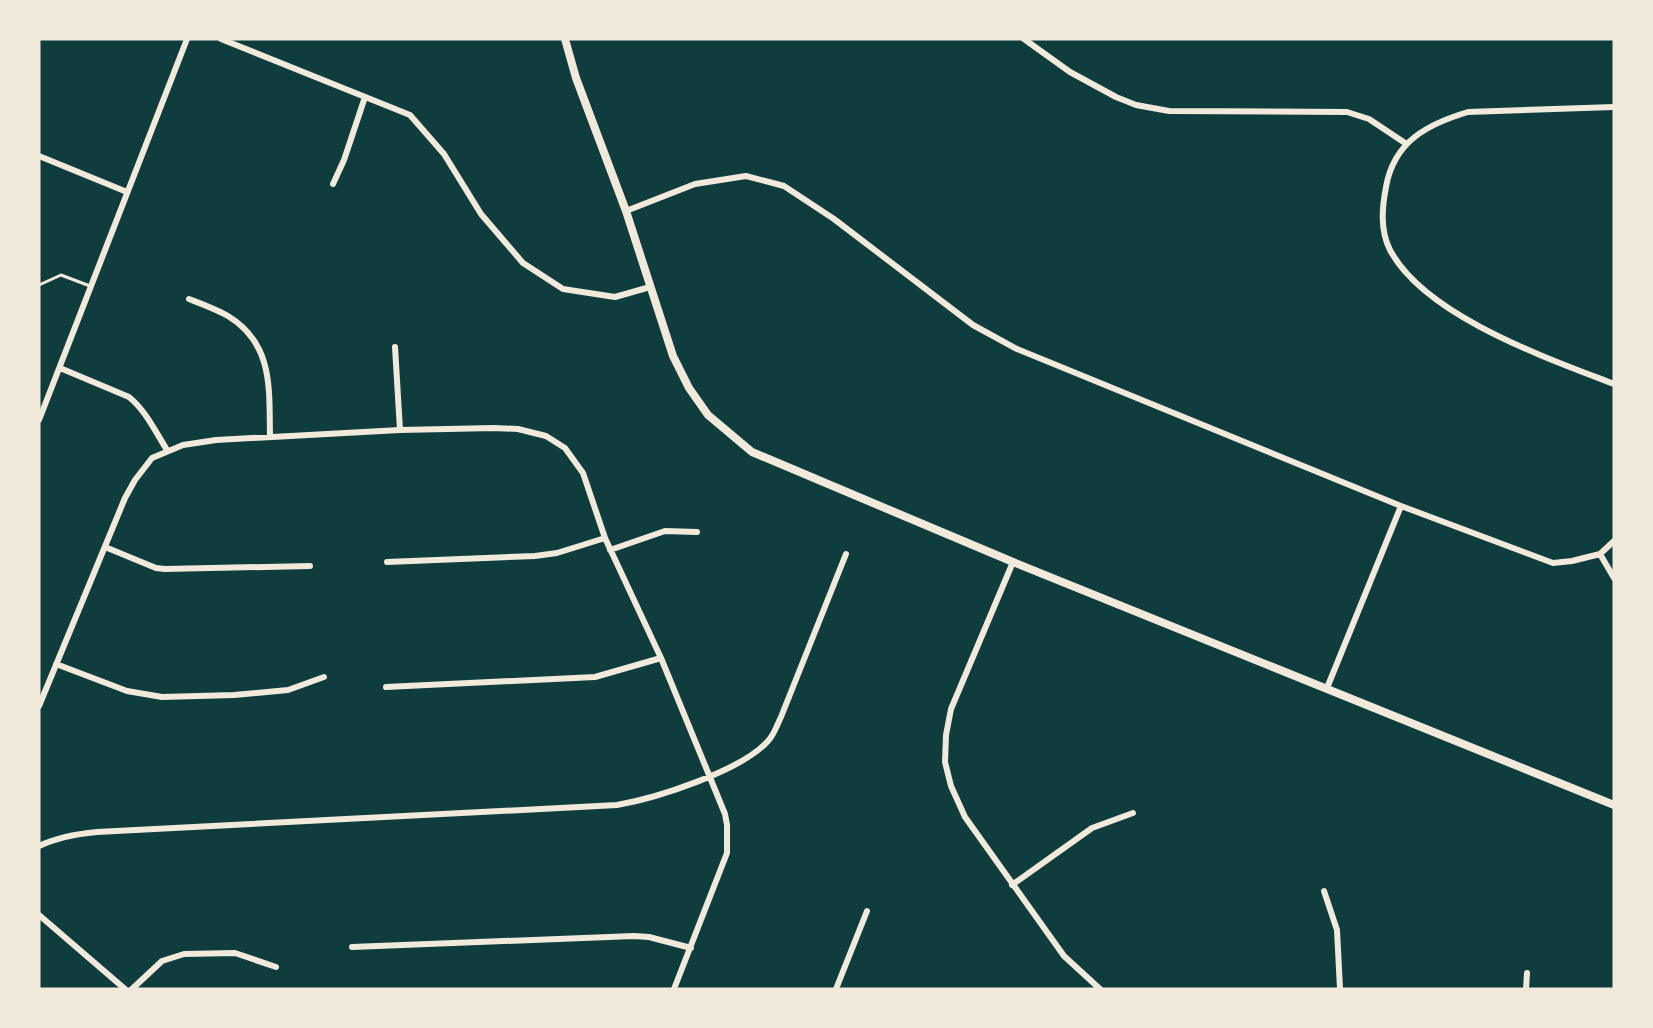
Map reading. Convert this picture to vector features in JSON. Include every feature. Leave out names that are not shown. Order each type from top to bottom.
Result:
[{"type":"street","points":[[39,420],[187,39]]},
{"type":"street","points":[[221,39],[410,116],[444,154],[481,214],[523,263],[563,289],[615,297],[650,287]]},
{"type":"street","points":[[565,39],[576,78],[626,211],[673,356],[689,388],[708,415],[752,452],[1013,562],[1614,806]]},
{"type":"street","points":[[1024,39],[1070,72],[1136,105],[1169,111],[1347,112],[1369,119],[1405,143]]},
{"type":"street","points":[[333,184],[344,160],[365,98]]},
{"type":"street","points":[[1614,107],[1468,112],[1432,126],[1405,143],[1388,178],[1382,210],[1384,230],[1390,249],[1398,262],[1431,296],[1485,330],[1614,384]]},
{"type":"street","points":[[39,156],[127,192]]},
{"type":"street","points":[[626,211],[695,184],[746,176],[784,186],[834,219],[973,326],[1017,349],[1401,506],[1553,563],[1600,554],[1614,541]]},
{"type":"street","points":[[189,298],[236,322],[258,346],[265,361],[270,437]]},
{"type":"street","points":[[395,347],[400,430]]},
{"type":"street","points":[[60,368],[129,397],[138,404],[148,418],[166,450]]},
{"type":"street","points":[[39,706],[125,498],[152,458],[166,450],[216,440],[400,430],[494,428],[518,429],[546,436],[565,448],[582,473],[605,538],[661,658],[727,825],[727,853],[674,989]]},
{"type":"street","points":[[1327,688],[1401,506]]},
{"type":"street","points":[[610,550],[665,531],[697,532]]},
{"type":"street","points":[[387,562],[535,556],[557,553],[605,538]]},
{"type":"street","points":[[105,547],[156,568],[165,569],[310,566]]},
{"type":"street","points":[[39,846],[76,834],[97,832],[617,805],[652,798],[744,760],[770,739],[781,717],[846,554]]},
{"type":"street","points":[[1600,554],[1614,579]]},
{"type":"street","points":[[1013,562],[951,709],[946,735],[945,762],[951,786],[965,817],[1064,956],[1100,989]]},
{"type":"street","points":[[386,687],[595,677],[661,658]]},
{"type":"street","points":[[56,664],[127,691],[162,697],[234,695],[288,690],[324,677]]},
{"type":"street","points":[[1012,885],[1092,828],[1133,813]]},
{"type":"street","points":[[1324,891],[1337,930],[1340,989]]},
{"type":"street","points":[[836,989],[867,911]]},
{"type":"street","points":[[39,915],[125,989]]},
{"type":"street","points":[[352,947],[634,936],[669,941],[691,948]]},
{"type":"street","points":[[132,989],[162,961],[184,954],[235,953],[276,967]]},
{"type":"street","points":[[1526,989],[1527,973]]},
{"type":"lane","points":[[39,285],[62,275],[91,287]]}]
